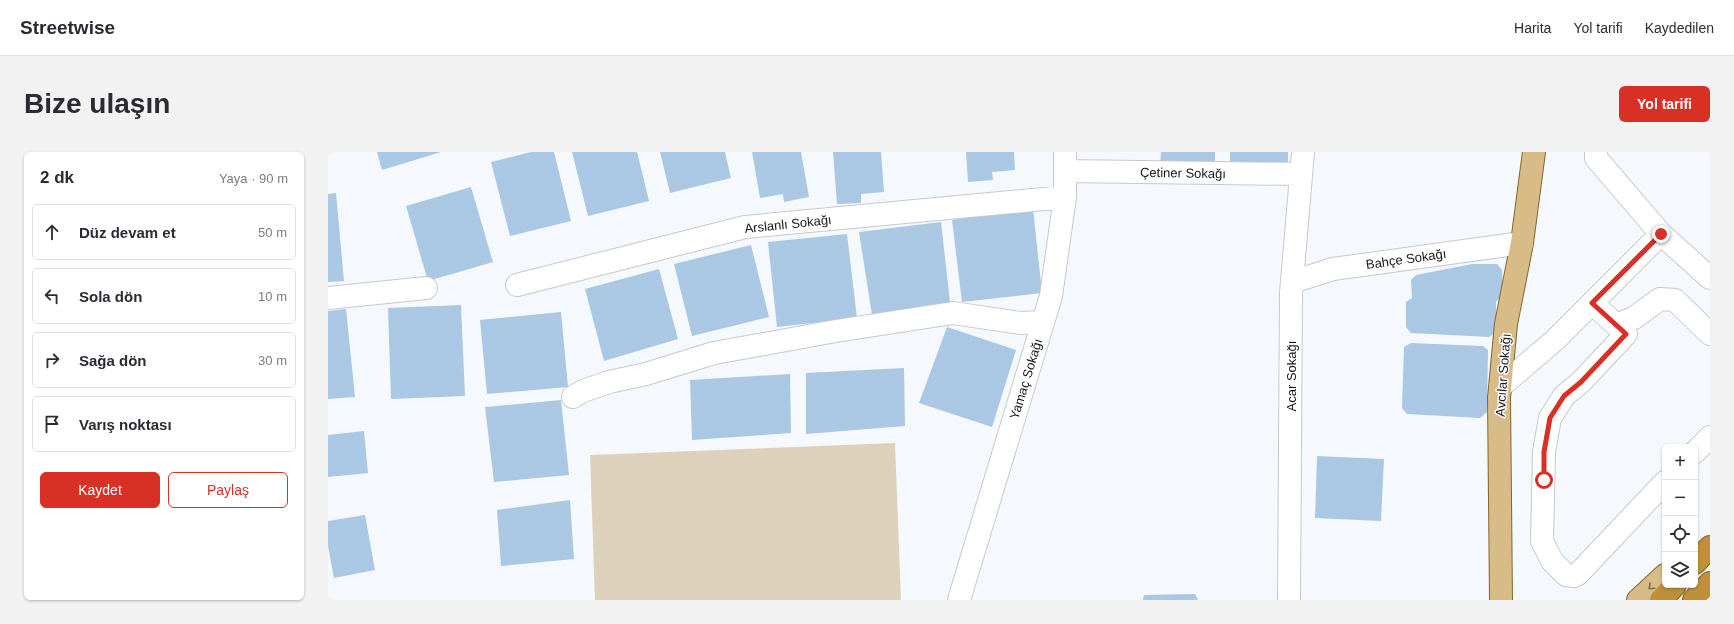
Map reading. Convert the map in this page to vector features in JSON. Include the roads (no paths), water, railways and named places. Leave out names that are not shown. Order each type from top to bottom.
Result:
[{"type":"highway","points":[[1698,560],[1710,547]]},
{"type":"highway","points":[[1694,600],[1710,583]]},
{"type":"highway","points":[[1661,600],[1672,588]]},
{"type":"main road","name":"Avcılar Sokağı","points":[[1501,600],[1500,386],[1506,324],[1522,243],[1534,152]]},
{"type":"main road","points":[[1698,544],[1710,534]]},
{"type":"main road","points":[[1638,600],[1662,577]]},
{"type":"street","name":"Acar Sokağı","points":[[1289,600],[1292,282],[1303,152]]},
{"type":"street","points":[[1596,152],[1596,158],[1661,234],[1710,278]]},
{"type":"street","name":"Çetiner Sokağı","points":[[1065,161],[1301,174]]},
{"type":"street","name":"Yamaç Sokağı","points":[[959,600],[1051,296],[1065,198],[1065,161]]},
{"type":"street","name":"Arslanlı Sokağı","points":[[517,285],[745,227],[1065,198]]},
{"type":"street","points":[[1500,386],[1555,340],[1661,234]]},
{"type":"street","name":"Bahçe Sokağı","points":[[1292,282],[1333,270],[1522,243]]},
{"type":"street","points":[[328,298],[426,288]]},
{"type":"street","points":[[1616,325],[1634,318],[1660,299],[1668,298],[1675,300],[1710,334]]},
{"type":"street","points":[[1592,303],[1626,334],[1581,382],[1564,396],[1550,418],[1544,452],[1542,541],[1552,561],[1566,575],[1574,576],[1578,574],[1662,485]]},
{"type":"street","points":[[573,397],[583,391],[609,382],[646,374],[714,353],[836,331],[953,313],[1020,323],[1043,322]]},
{"type":"street","points":[[1698,449],[1710,437]]}]
